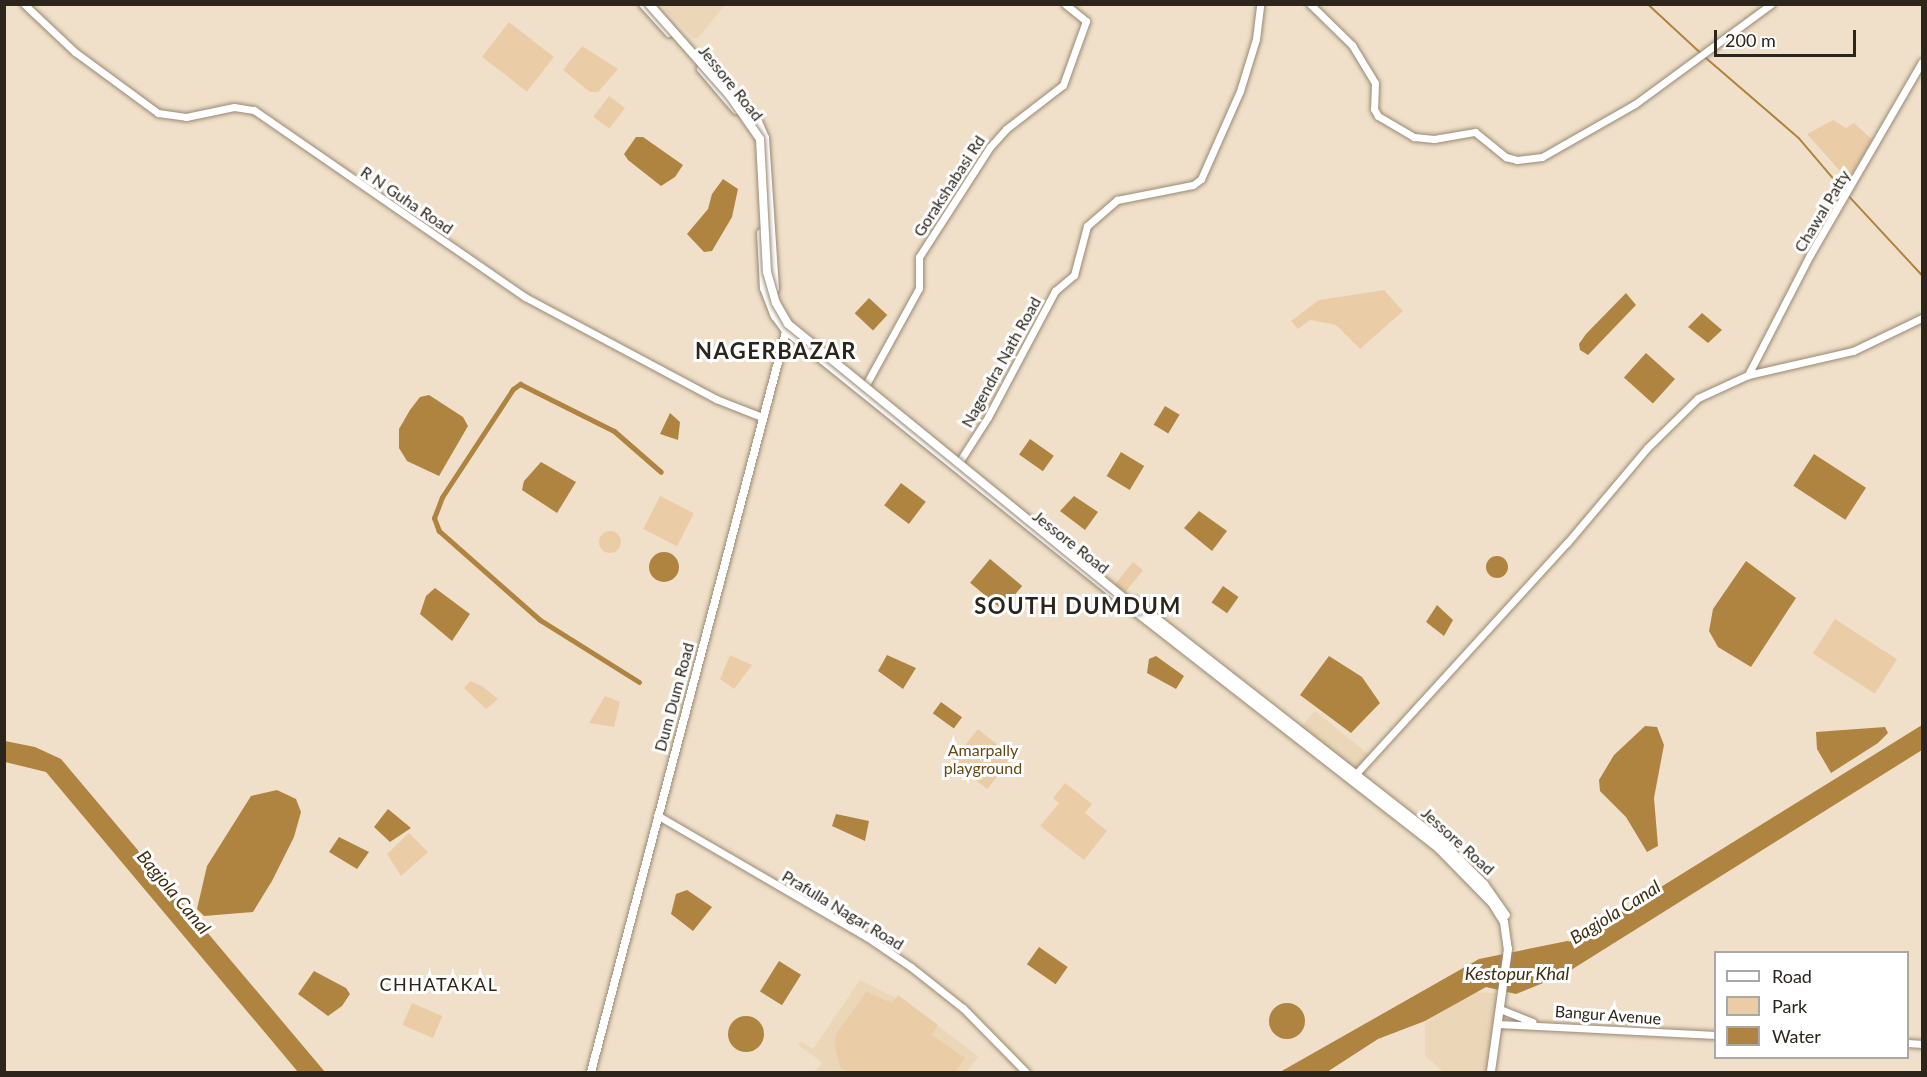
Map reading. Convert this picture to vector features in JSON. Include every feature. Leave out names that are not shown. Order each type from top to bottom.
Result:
[{"type":"main road","name":"Jessore Road","points":[[643,4],[742,118],[755,139],[764,288],[775,316],[866,386],[957,465]]},
{"type":"main road","name":"Jessore Road","points":[[651,4],[762,129],[768,148],[773,280],[789,327],[860,394],[957,465],[1459,862],[1492,903],[1510,937],[1501,1025]]},
{"type":"main road","points":[[651,4],[735,102],[760,139],[767,272],[776,303],[788,324],[1142,612]]},
{"type":"main road","name":"Dum Dum Road","points":[[591,1072],[762,417],[789,327]]},
{"type":"main road","points":[[1491,1072],[1501,1025]]},
{"type":"main road","points":[[1496,1072],[1501,1025]]},
{"type":"street","name":"R N Guha Road","points":[[24,4],[45,25],[128,94],[163,115],[186,117],[234,107],[254,110],[525,297],[716,399],[762,417]]},
{"type":"street","name":"Gorakshabasi Rd","points":[[860,394],[919,288],[919,257],[997,137],[1061,88],[1086,21],[1065,4]]},
{"type":"street","name":"Nagendra Nath Road","points":[[957,465],[988,417],[1055,291],[1074,275],[1087,226],[1117,200],[1193,185],[1201,179],[1228,123],[1243,81],[1257,39],[1260,4]]},
{"type":"street","points":[[1310,4],[1352,45],[1374,83],[1374,110],[1384,120],[1414,137],[1434,139],[1475,132],[1506,157],[1517,160],[1542,157],[1572,142],[1635,104],[1771,4]]},
{"type":"street","name":"Chawal Patty","points":[[1748,375],[1810,255],[1845,199],[1923,62]]},
{"type":"street","points":[[1352,778],[1680,413],[1698,398],[1748,375],[1854,351],[1923,318]]},
{"type":"street","name":"Prafulla Nagar Road","points":[[657,815],[867,937],[911,967],[971,1015],[1026,1072]]},
{"type":"street","points":[[1503,1009],[1534,1023]]},
{"type":"street","name":"Bangur Avenue","points":[[1501,1025],[1534,1023],[1714,1035]]},
{"type":"shaded area","points":[[661,5],[725,5],[698,38],[693,38]]},
{"type":"shaded area","points":[[1315,711],[1369,755],[1355,773],[1301,729]]},
{"type":"shaded area","points":[[860,980],[896,998],[898,995],[979,1057],[966,1072],[815,1072],[822,1062],[798,1045],[801,1041],[813,1049]]},
{"type":"shaded area","points":[[1471,992],[1496,993],[1499,998],[1488,1072],[1444,1072],[1425,1056],[1425,1023]]},
{"type":"green space","points":[[509,22],[554,57],[527,92],[482,57]]},
{"type":"green space","points":[[582,46],[618,69],[598,92],[590,92],[563,70]]},
{"type":"green space","points":[[609,96],[625,108],[609,129],[593,117]]},
{"type":"green space","points":[[1833,120],[1846,128],[1854,123],[1873,140],[1848,180],[1807,134]]},
{"type":"green space","points":[[1384,290],[1403,311],[1360,349],[1336,325],[1310,320],[1298,329],[1291,321],[1319,300]]},
{"type":"green space","points":[[660,496],[694,513],[677,546],[643,529]]},
{"type":"green space","points":[[610,531],[618,534],[621,542],[618,550],[610,553],[602,550],[599,542],[602,534]]},
{"type":"green space","points":[[1133,562],[1143,570],[1124,593],[1114,585]]},
{"type":"green space","points":[[1835,619],[1897,659],[1875,694],[1813,653]]},
{"type":"green space","points":[[730,655],[752,665],[734,689],[720,679]]},
{"type":"green space","points":[[470,681],[482,686],[498,699],[486,709],[464,688]]},
{"type":"green space","points":[[605,696],[620,702],[614,727],[589,723]]},
{"type":"green space","name":"Amarpally playground","points":[[978,729],[1013,757],[987,789],[952,761]]},
{"type":"green space","points":[[1065,783],[1092,804],[1085,813],[1107,831],[1084,860],[1040,826],[1059,803],[1053,798]]},
{"type":"green space","points":[[409,833],[428,852],[401,876],[387,854]]},
{"type":"green space","points":[[866,992],[892,1003],[898,995],[938,1025],[932,1035],[965,1058],[955,1072],[847,1072],[840,1067],[834,1042],[838,1031]]},
{"type":"green space","points":[[412,1003],[442,1016],[433,1038],[403,1025]]},
{"type":"water","points":[[636,137],[643,137],[683,165],[675,177],[661,186],[628,160],[624,154]]},
{"type":"water","points":[[723,179],[738,189],[732,217],[712,251],[704,252],[687,234],[708,209],[712,194]]},
{"type":"water","points":[[1626,293],[1636,305],[1588,355],[1580,350],[1579,344],[1586,334]]},
{"type":"water","points":[[869,298],[887,315],[873,330],[855,313]]},
{"type":"water","points":[[1702,313],[1722,330],[1708,343],[1688,327]]},
{"type":"water","points":[[1646,353],[1675,379],[1653,404],[1624,378]]},
{"type":"water","points":[[429,395],[463,417],[468,426],[439,476],[407,461],[399,448],[399,429],[420,397]]},
{"type":"water","points":[[1165,406],[1180,415],[1168,434],[1154,425]]},
{"type":"water","points":[[670,413],[680,422],[678,440],[660,434]]},
{"type":"water","points":[[1030,439],[1054,456],[1043,471],[1019,455]]},
{"type":"water","points":[[1121,452],[1144,466],[1130,490],[1107,476]]},
{"type":"water","points":[[1814,454],[1866,488],[1845,520],[1793,486]]},
{"type":"water","points":[[541,462],[576,482],[557,513],[522,490],[524,481]]},
{"type":"water","points":[[901,483],[926,502],[909,524],[884,505]]},
{"type":"water","points":[[1074,496],[1098,512],[1085,530],[1060,511]]},
{"type":"water","points":[[1199,511],[1227,531],[1212,551],[1184,528]]},
{"type":"water","points":[[664,552],[670,553],[678,561],[678,573],[670,581],[664,582],[658,581],[650,573],[649,567],[650,561],[658,553]]},
{"type":"water","points":[[1497,556],[1505,559],[1508,567],[1505,575],[1497,578],[1489,575],[1486,567],[1489,559]]},
{"type":"water","points":[[990,559],[1022,586],[1002,610],[970,583]]},
{"type":"water","points":[[1746,561],[1796,598],[1751,667],[1718,647],[1709,631],[1713,609]]},
{"type":"water","points":[[1223,586],[1239,597],[1227,613],[1212,602]]},
{"type":"water","points":[[435,588],[470,614],[452,641],[420,614],[426,596]]},
{"type":"water","points":[[1437,605],[1453,620],[1444,636],[1426,622]]},
{"type":"water","points":[[887,655],[916,668],[903,689],[878,671]]},
{"type":"water","points":[[1156,656],[1184,676],[1176,689],[1147,673],[1149,659]]},
{"type":"water","points":[[1329,656],[1362,677],[1380,703],[1351,733],[1300,695]]},
{"type":"water","points":[[941,702],[962,717],[954,729],[933,713]]},
{"type":"water","name":"Kestopur Khal","points":[[1922,725],[1922,750],[1563,975],[1516,994],[1486,987],[1425,1021],[1378,1039],[1327,1072],[1280,1072],[1479,959],[1577,939]]},
{"type":"water","points":[[1645,726],[1657,727],[1664,745],[1654,798],[1658,846],[1647,852],[1626,817],[1600,791],[1599,780],[1614,755]]},
{"type":"water","points":[[1885,727],[1888,733],[1878,743],[1831,773],[1817,749],[1816,732]]},
{"type":"water","points":[[5,741],[35,747],[61,759],[325,1072],[298,1072],[46,772],[5,762]]},
{"type":"water","points":[[277,790],[296,799],[301,812],[294,837],[272,881],[253,912],[204,916],[197,909],[207,866],[251,796]]},
{"type":"water","points":[[388,809],[411,828],[390,842],[374,827]]},
{"type":"water","points":[[836,814],[869,821],[865,841],[832,826]]},
{"type":"water","points":[[339,837],[369,852],[357,869],[329,852]]},
{"type":"water","points":[[687,890],[712,907],[693,931],[671,914],[676,894]]},
{"type":"water","points":[[1039,947],[1068,967],[1056,984],[1027,964]]},
{"type":"water","points":[[779,961],[801,975],[782,1005],[760,992]]},
{"type":"water","points":[[314,971],[346,988],[350,994],[342,1006],[328,1016],[298,994]]},
{"type":"water","points":[[1287,1003],[1300,1008],[1305,1021],[1300,1034],[1287,1039],[1274,1034],[1269,1021],[1274,1008]]},
{"type":"water","points":[[746,1016],[759,1021],[764,1034],[759,1047],[746,1052],[733,1047],[728,1034],[733,1021]]},
{"type":"waterway","points":[[1648,4],[1701,53]]},
{"type":"waterway","points":[[1704,56],[1799,138],[1845,192]]},
{"type":"waterway","points":[[1848,195],[1922,275]]},
{"type":"waterway","points":[[639,682],[540,620],[439,531],[434,518],[442,497],[513,389],[520,384],[614,431],[661,472]]},
{"type":"district","name":"NAGERBAZAR","points":[[776,351]]},
{"type":"district","name":"SOUTH DUMDUM","points":[[1078,606]]},
{"type":"district","name":"CHHATAKAL","points":[[439,984]]},
{"type":"water label","name":"Bagjola Canal","points":[[174,892]]},
{"type":"water label","name":"Bagjola Canal","points":[[1615,912]]}]
